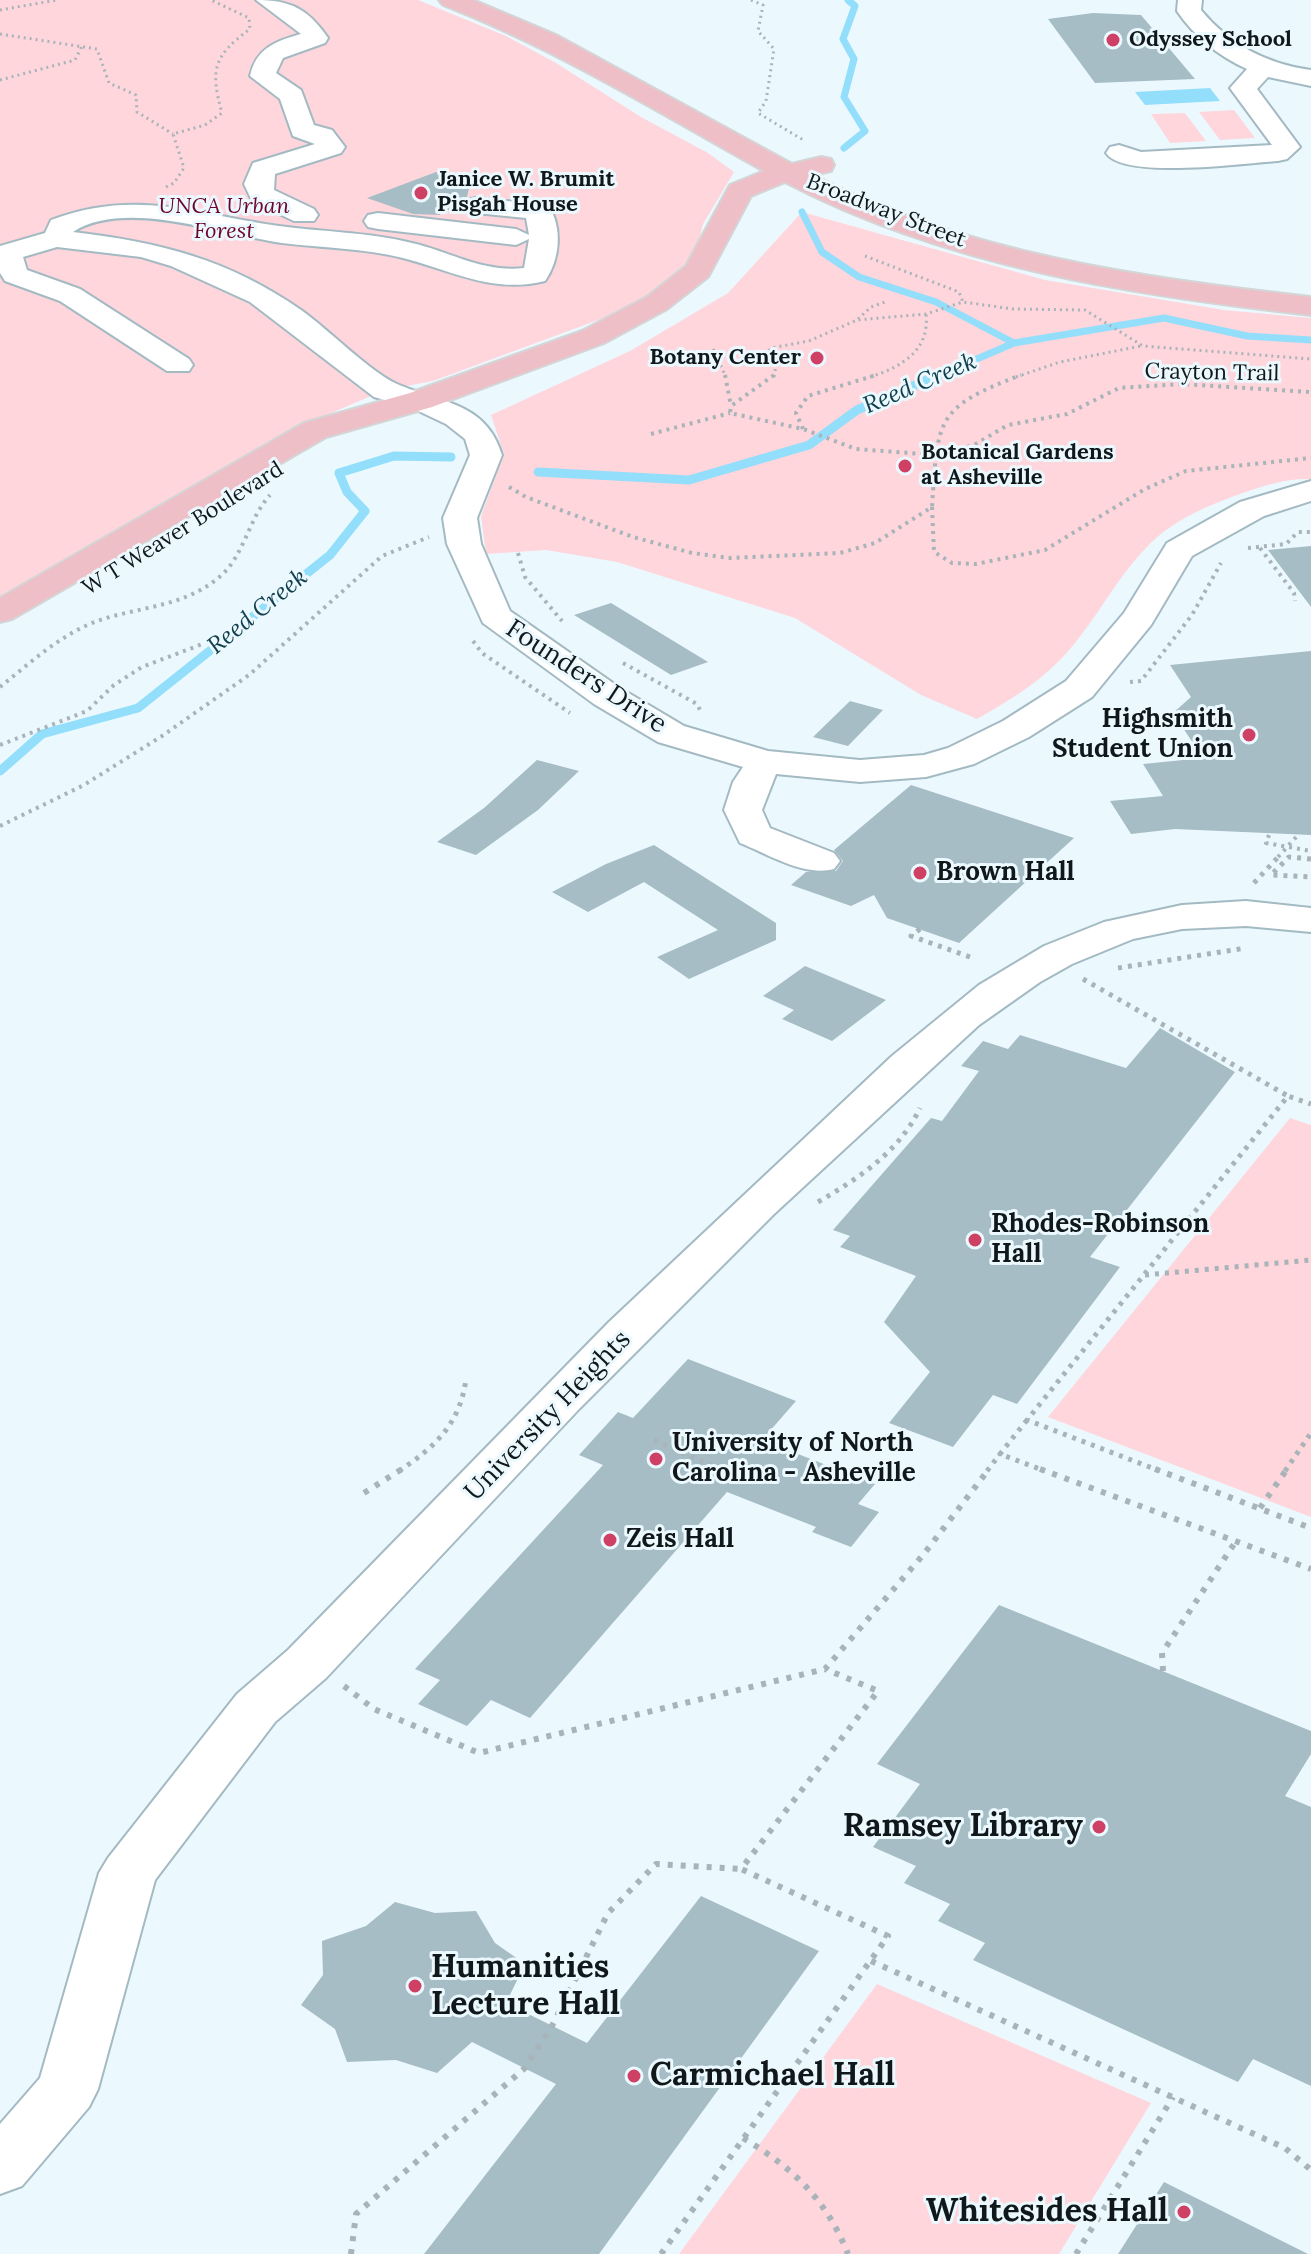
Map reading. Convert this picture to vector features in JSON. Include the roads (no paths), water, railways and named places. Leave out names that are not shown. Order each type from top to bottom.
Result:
[{"type":"main road","name":"Broadway Street","points":[[451,0],[545,39],[788,173],[823,178],[944,218],[1059,249],[1178,274],[1311,288]]},
{"type":"main road","name":"Broadway Street","points":[[505,0],[575,29],[823,178],[934,233],[1032,260],[1172,289],[1311,306]]},
{"type":"main road","name":"W T Weaver Boulevard","points":[[698,271],[740,191],[788,173]]},
{"type":"main road","name":"W T Weaver Boulevard","points":[[0,612],[315,430],[421,400],[593,337],[657,303],[698,271],[732,251],[758,201],[823,178]]},
{"type":"main road","name":"W T Weaver Boulevard","points":[[0,640],[243,489],[366,418]]},
{"type":"street","points":[[268,0],[281,11],[299,16],[316,38],[273,52],[264,63],[263,76],[292,95],[302,130],[323,136],[332,147],[263,169],[258,184],[262,195],[304,215]]},
{"type":"street","points":[[1188,1],[1189,11],[1214,40],[1238,57],[1263,67],[1311,78]]},
{"type":"street","points":[[1119,153],[1138,160],[1278,153],[1287,147],[1243,88],[1263,67]]},
{"type":"street","points":[[57,239],[61,226],[79,217],[106,213],[186,213],[233,226],[412,252],[491,279],[535,275],[541,266],[542,221],[538,211],[476,206]]},
{"type":"street","points":[[233,226],[304,215],[522,238],[541,247]]},
{"type":"street","points":[[178,365],[70,295],[15,275],[4,252],[57,239],[144,249],[224,277],[292,317],[385,390],[421,400]]},
{"type":"street","name":"Founders Drive","points":[[421,400],[457,417],[480,435],[486,455],[460,518],[464,544],[495,616],[607,696],[671,734],[765,762],[860,771],[926,766],[961,756],[1016,729],[1079,689],[1139,618],[1179,550],[1252,509],[1311,491]]},
{"type":"street","points":[[765,762],[752,782],[743,810],[754,835],[820,861]]},
{"type":"street","name":"University Heights","points":[[0,2168],[67,2089],[128,1873],[256,1708],[307,1664],[724,1235],[968,1011],[1056,956],[1091,940],[1162,919],[1218,912],[1311,920]]},
{"type":"water","points":[[1210,88],[1220,101],[1145,105],[1135,92]]},
{"type":"waterway","points":[[844,148],[865,131],[844,97],[854,59],[843,39],[855,6],[848,0]]},
{"type":"waterway","points":[[802,212],[822,252],[859,277],[936,302],[1014,343]]},
{"type":"waterway","name":"Reed Creek","points":[[1014,343],[1164,318],[1247,336],[1311,340]]},
{"type":"waterway","name":"Reed Creek","points":[[935,377],[1014,343]]},
{"type":"waterway","name":"Reed Creek","points":[[538,472],[689,480],[809,445],[857,410],[939,375]]},
{"type":"waterway","name":"Reed Creek","points":[[0,771],[42,734],[138,708],[330,555],[365,511],[347,492],[339,473],[394,456],[451,457]]},
{"type":"place","name":"Odyssey School","points":[[1113,40]]},
{"type":"place","name":"Janice W. Brumit Pisgah House","points":[[421,193]]},
{"type":"place","name":"Botany Center","points":[[817,358]]},
{"type":"place","name":"Botanical Gardens at Asheville","points":[[905,466]]},
{"type":"place","name":"Highsmith Student Union","points":[[1249,735]]},
{"type":"place","name":"Brown Hall","points":[[920,873]]},
{"type":"place","name":"Rhodes-Robinson Hall","points":[[975,1240]]},
{"type":"place","name":"University of North Carolina - Asheville","points":[[656,1459]]},
{"type":"place","name":"Zeis Hall","points":[[610,1540]]},
{"type":"place","name":"Ramsey Library","points":[[1099,1827]]},
{"type":"place","name":"Humanities Lecture Hall","points":[[415,1986]]},
{"type":"place","name":"Carmichael Hall","points":[[634,2076]]},
{"type":"place","name":"Whitesides Hall","points":[[1184,2212]]},
{"type":"park label","name":"UNCA Urban Forest","points":[[224,220]]}]
